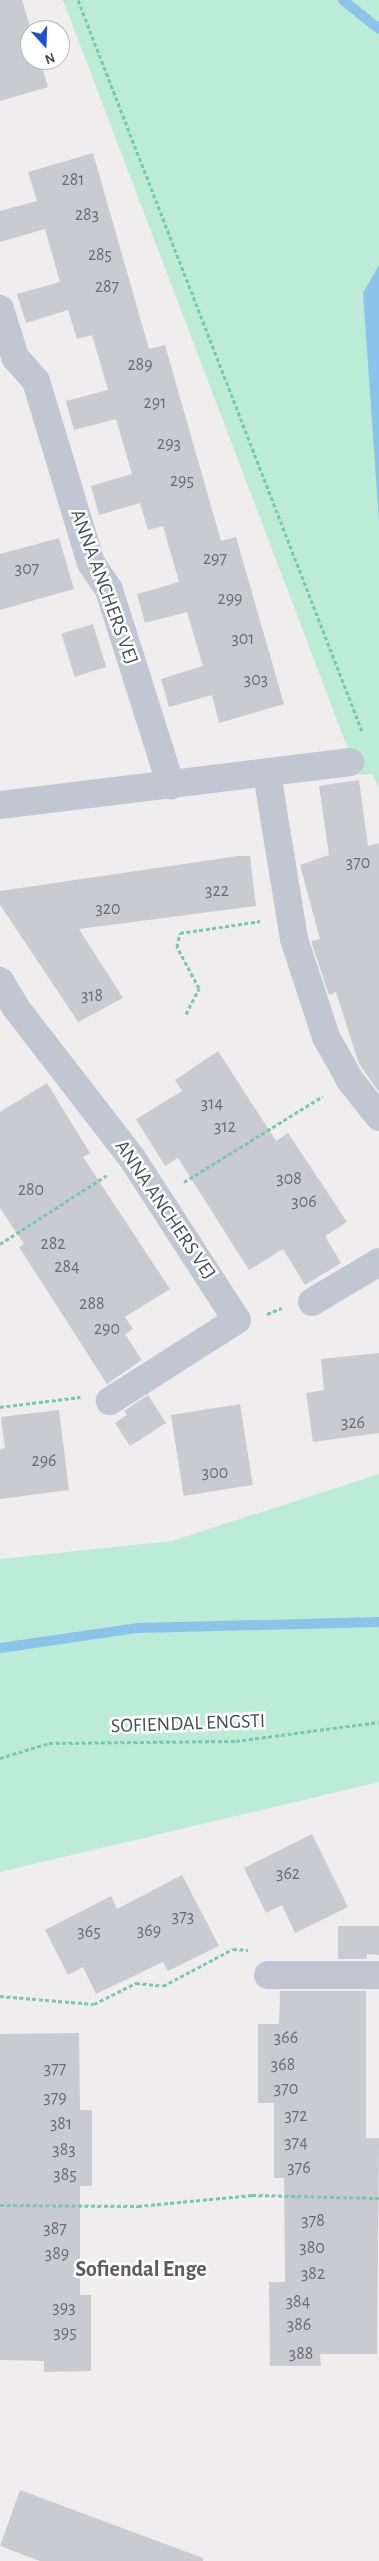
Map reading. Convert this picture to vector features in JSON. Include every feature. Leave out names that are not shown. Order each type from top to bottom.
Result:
[{"type":"street","name":"ANNA ANCHERS VEJ","points":[[0,309],[15,357],[36,381],[91,563],[109,590],[172,786]]},
{"type":"street","points":[[0,805],[267,774],[358,752]]},
{"type":"street","points":[[267,774],[294,939],[326,1036],[350,1080],[379,1117]]},
{"type":"street","name":"ANNA ANCHERS VEJ","points":[[0,982],[16,1008],[132,1158],[237,1320]]},
{"type":"street","points":[[312,1302],[379,1262]]},
{"type":"street","points":[[110,1401],[237,1320]]},
{"type":"street","points":[[268,1975],[379,1975]]},
{"type":"path","points":[[78,0],[358,752]]},
{"type":"path","points":[[186,1014],[199,988],[177,947],[180,933],[290,916]]},
{"type":"path","points":[[158,1198],[350,1080]]},
{"type":"path","points":[[0,1244],[132,1158]]},
{"type":"path","points":[[237,1320],[276,1312],[298,1298],[312,1302]]},
{"type":"path","points":[[0,1407],[88,1396],[110,1401]]},
{"type":"path","name":"SOFIENDAL ENGSTI","points":[[0,1758],[48,1742],[236,1740],[379,1722]]},
{"type":"path","points":[[0,1996],[94,2004],[136,1983],[163,1986],[234,1950],[251,1950]]},
{"type":"path","points":[[0,2205],[138,2206],[252,2194],[379,2198]]},
{"type":"green space","points":[[63,0],[379,0],[379,788],[372,774],[360,775],[343,736]]},
{"type":"green space","points":[[379,1474],[379,1782],[0,1872],[0,1559],[172,1541]]},
{"type":"water","points":[[379,265],[379,521],[363,293]]},
{"type":"building","points":[[0,0],[22,0],[28,20],[20,20],[20,70],[43,70],[48,87],[0,101]]},
{"type":"building","points":[[93,153],[149,349],[165,345],[221,541],[236,537],[284,704],[219,723],[212,695],[169,707],[161,679],[203,666],[187,612],[145,623],[137,594],[179,582],[163,526],[148,530],[140,503],[99,515],[91,486],[132,474],[116,419],[74,430],[66,401],[108,390],[92,335],[77,339],[68,310],[26,323],[17,294],[60,282],[45,229],[0,242],[0,211],[37,201],[28,172]]},
{"type":"building","points":[[59,538],[74,589],[0,610],[0,554]]},
{"type":"building","points":[[93,624],[106,667],[75,677],[61,634]]},
{"type":"building","points":[[359,780],[368,846],[379,843],[379,1092],[359,1064],[336,992],[329,995],[311,941],[320,939],[300,865],[329,855],[319,786]]},
{"type":"building","points":[[238,856],[250,856],[256,906],[79,929],[123,998],[78,1022],[0,905],[0,891]]},
{"type":"building","points":[[218,1051],[276,1141],[288,1133],[347,1222],[325,1236],[341,1263],[305,1285],[283,1249],[249,1270],[178,1158],[165,1166],[136,1119],[182,1091],[175,1080]]},
{"type":"building","points":[[47,1083],[90,1153],[83,1157],[170,1289],[125,1317],[133,1329],[125,1334],[142,1360],[107,1384],[19,1247],[24,1244],[0,1208],[0,1112]]},
{"type":"building","points":[[379,1353],[379,1433],[313,1442],[306,1393],[324,1390],[321,1359]]},
{"type":"building","points":[[148,1395],[166,1423],[130,1446],[115,1423],[127,1415],[124,1411]]},
{"type":"building","points":[[240,1404],[253,1485],[184,1496],[171,1415]]},
{"type":"building","points":[[59,1410],[69,1490],[0,1499],[0,1449],[5,1448],[1,1417]]},
{"type":"building","points":[[312,1834],[348,1907],[295,1933],[282,1905],[266,1913],[244,1868]]},
{"type":"building","points":[[182,1875],[219,1946],[168,1971],[163,1962],[96,1994],[83,1967],[68,1975],[45,1930],[111,1896],[117,1909]]},
{"type":"building","points":[[338,1926],[379,1926],[379,1955],[367,1954],[367,1959],[338,1959]]},
{"type":"building","points":[[280,1991],[366,1991],[366,2138],[379,2138],[377,2354],[320,2354],[321,2366],[270,2366],[269,2282],[285,2282],[284,2178],[274,2178],[274,2103],[258,2103],[258,2024],[279,2024]]},
{"type":"building","points":[[79,2033],[80,2110],[92,2110],[92,2186],[80,2186],[80,2295],[91,2295],[91,2371],[44,2372],[44,2361],[0,2360],[0,2034]]},
{"type":"building","points":[[20,2490],[203,2558],[203,2561],[40,2561],[0,2546]]},
{"type":"waterway","points":[[343,0],[379,29]]},
{"type":"waterway","points":[[0,1648],[137,1628],[379,1622]]},
{"type":"district","name":"Sofiendal Enge","points":[[141,2270]]}]
